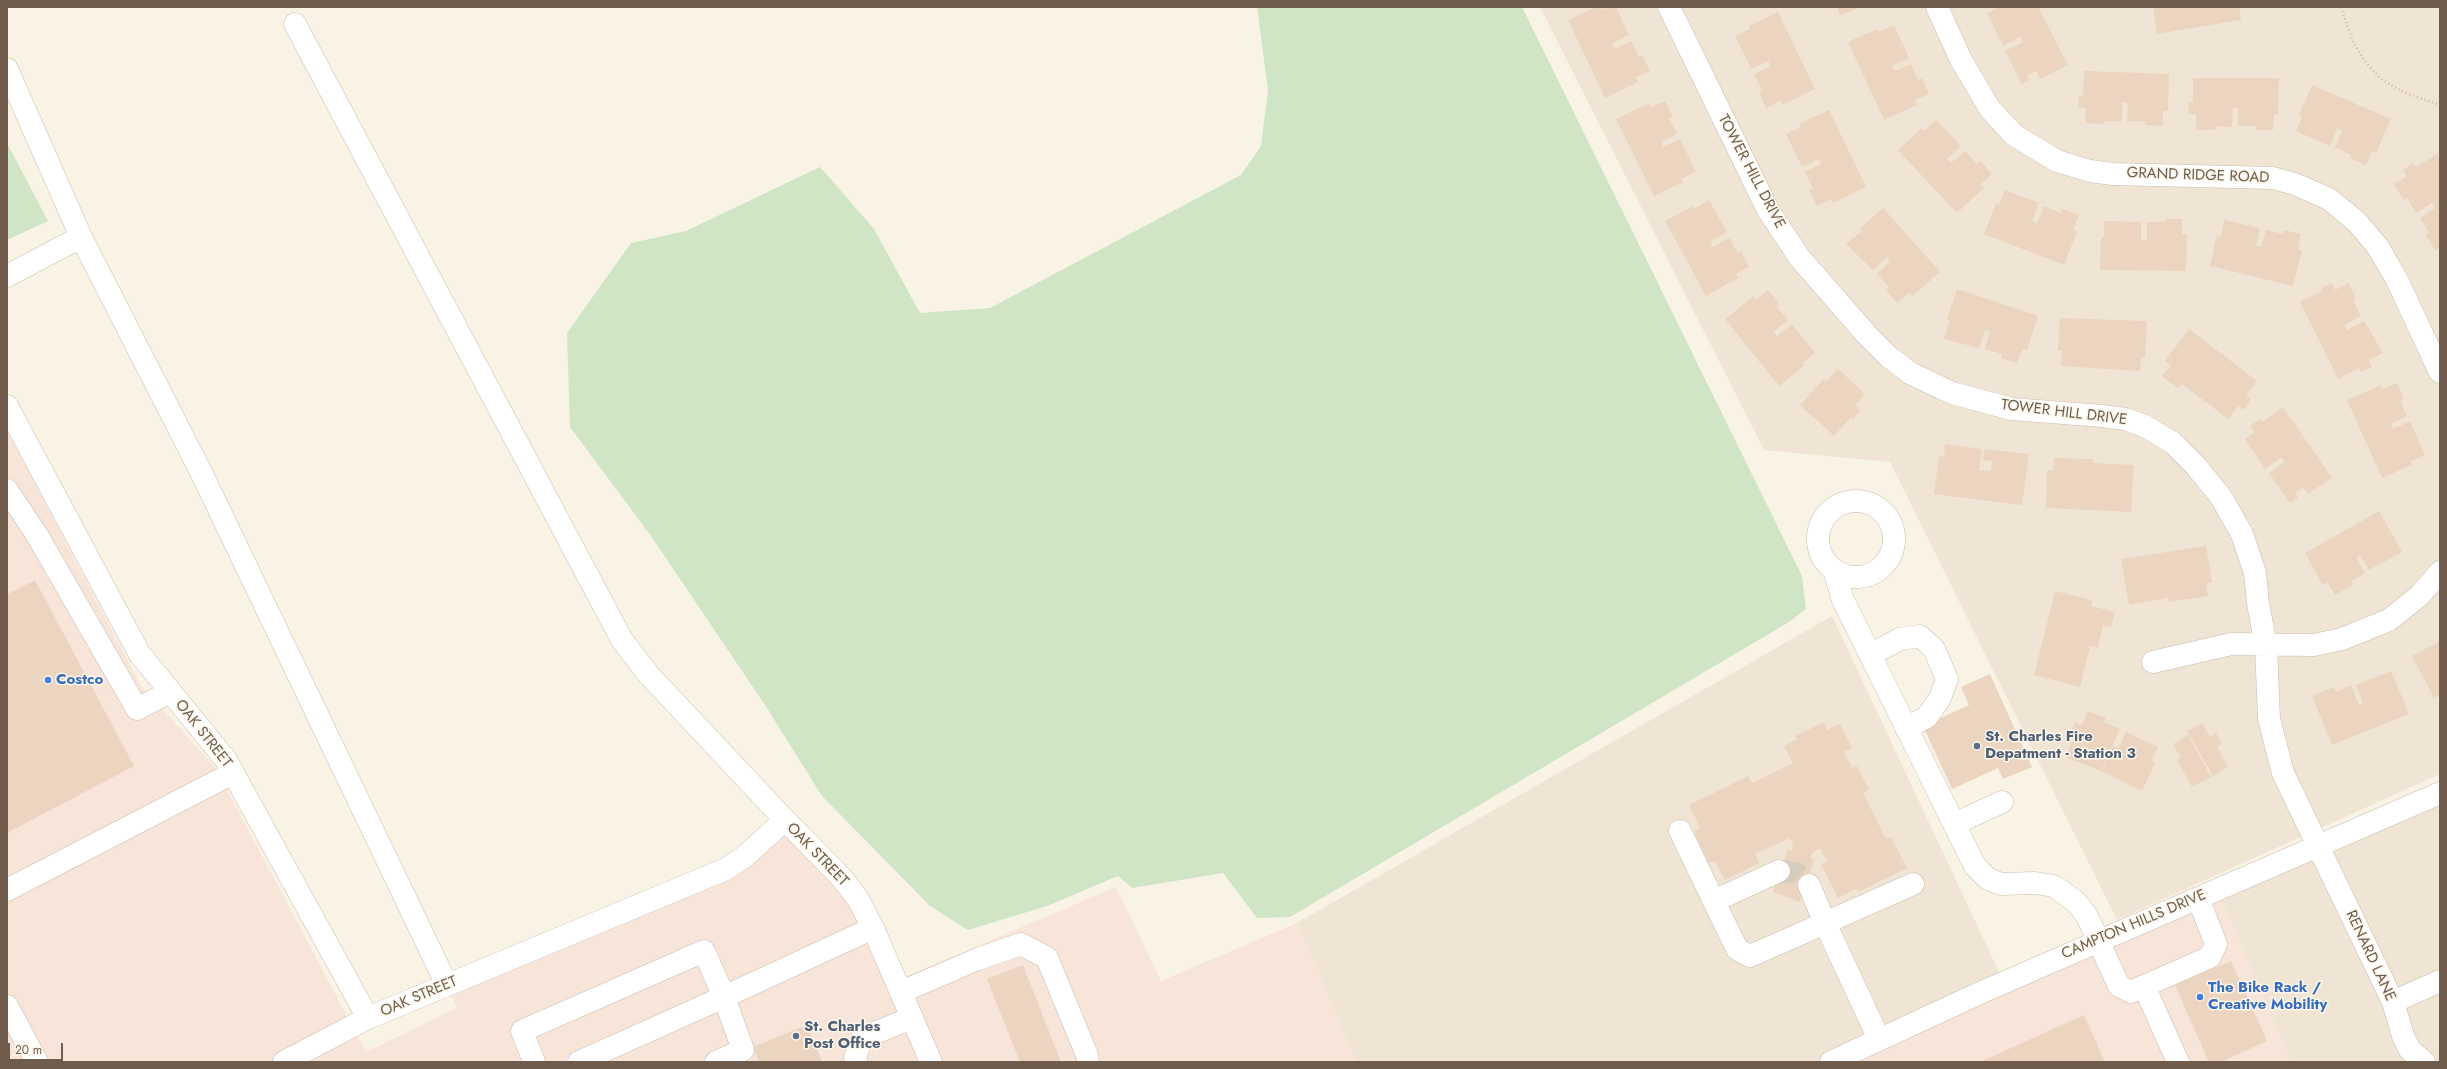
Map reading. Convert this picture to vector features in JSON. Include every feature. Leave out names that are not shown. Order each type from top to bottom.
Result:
[{"type":"street","name":"TOWER HILL DRIVE","points":[[1669,7],[1768,210],[1799,257],[1867,335],[1910,373],[1952,394],[2012,409],[2125,419],[2145,426],[2173,443],[2195,465],[2221,497],[2242,534],[2255,573],[2258,603],[2266,646],[2269,719],[2275,747],[2283,773],[2318,847]]},
{"type":"street","name":"GRAND RIDGE ROAD","points":[[1937,7],[1961,60],[1990,109],[2014,135],[2057,161],[2090,171],[2114,174],[2273,178],[2314,191],[2334,203],[2357,222],[2378,247],[2397,280],[2440,372]]},
{"type":"street","points":[[296,24],[622,640],[649,675],[785,820]]},
{"type":"street","points":[[7,69],[81,237],[201,472],[447,985]]},
{"type":"street","points":[[7,276],[81,237]]},
{"type":"street","name":"OAK STREET","points":[[7,406],[139,653],[226,760],[368,1018],[726,869],[744,857],[785,820],[842,878],[858,899],[873,928],[931,1062]]},
{"type":"street","points":[[7,490],[37,534],[137,709],[170,692]]},
{"type":"street","points":[[1834,570],[1843,600],[1906,728],[1975,866],[1988,879],[2001,884],[2035,883],[2054,886],[2076,902],[2087,916],[2100,940],[2119,986],[2131,992],[2210,957],[2216,944],[2198,898]]},
{"type":"street","points":[[2153,662],[2231,644],[2266,646],[2327,643],[2374,627],[2389,620],[2419,596],[2440,572]]},
{"type":"street","points":[[1870,655],[1900,639],[1920,636],[1934,649],[1947,679],[1940,698],[1927,717],[1906,728]]},
{"type":"street","points":[[7,890],[233,773]]},
{"type":"street","name":"CAMPTON HILLS DRIVE","points":[[1831,1062],[1878,1039],[2100,940],[2440,793]]},
{"type":"street","points":[[1954,824],[2002,802]]},
{"type":"street","points":[[1680,831],[1737,949],[1750,956],[1913,884]]},
{"type":"street","name":"RENARD LANE","points":[[2318,847],[2393,1002],[2403,1036],[2410,1050],[2424,1062]]},
{"type":"street","points":[[1714,900],[1779,871]]},
{"type":"street","points":[[1809,885],[1825,924],[1878,1039]]},
{"type":"street","points":[[579,1062],[873,928]]},
{"type":"street","points":[[901,992],[978,959],[1021,944],[1047,958],[1087,1055],[1088,1062]]},
{"type":"street","points":[[534,1062],[522,1031],[704,951],[724,997],[743,1050],[716,1062]]},
{"type":"street","points":[[2393,1002],[2440,981]]},
{"type":"street","points":[[2144,986],[2178,1062]]},
{"type":"street","points":[[7,1006],[37,1062]]},
{"type":"street","points":[[284,1062],[368,1018]]},
{"type":"street","points":[[856,1062],[855,1058],[862,1038],[912,1018]]},
{"type":"path","points":[[2341,7],[2353,42],[2366,63],[2381,79],[2403,92],[2440,105]]},
{"type":"shaded area","points":[[1540,7],[2440,7],[2440,774],[2117,920],[1890,462],[1764,450]]},
{"type":"shaded area","points":[[7,430],[141,686],[215,767],[366,1052],[457,1008],[451,995],[728,880],[786,832],[849,905],[921,1062],[7,1062]]},
{"type":"shaded area","points":[[1832,616],[2000,974],[1819,1062],[1356,1062],[1297,923]]},
{"type":"shaded area","points":[[2440,799],[2440,1062],[2291,1062],[2220,897]]},
{"type":"shaded area","points":[[1116,887],[1161,981],[1297,923],[1356,1062],[939,1062],[902,978]]},
{"type":"shaded area","points":[[2220,897],[2291,1062],[1845,1062]]},
{"type":"green space","points":[[1257,7],[1522,7],[1802,576],[1806,609],[1789,622],[1290,917],[1257,918],[1223,873],[1132,888],[1118,876],[1047,906],[968,930],[930,906],[822,796],[765,705],[651,536],[570,427],[567,333],[631,243],[686,231],[820,167],[874,229],[920,313],[990,308],[1241,175],[1261,146],[1268,90]]},
{"type":"green space","points":[[7,143],[48,221],[7,240]]},
{"type":"building","points":[[1596,7],[1599,9],[1616,7],[1629,35],[1612,43],[1615,49],[1631,41],[1639,57],[1642,55],[1650,71],[1636,77],[1638,82],[1605,98],[1568,20]]},
{"type":"building","points":[[1837,7],[1862,7],[1840,15]]},
{"type":"building","points":[[1999,7],[2038,7],[2068,65],[2040,79],[2036,71],[2027,76],[2029,80],[2022,84],[2005,51],[2023,42],[2020,37],[2003,46],[1987,13]]},
{"type":"building","points":[[2153,7],[2239,7],[2241,20],[2157,34]]},
{"type":"building","points":[[1778,12],[1815,89],[1782,105],[1780,101],[1766,108],[1759,92],[1762,90],[1754,74],[1771,66],[1768,61],[1751,69],[1735,36],[1750,29],[1749,26]]},
{"type":"building","points":[[1894,25],[1909,58],[1892,66],[1895,71],[1911,64],[1918,80],[1922,78],[1929,94],[1915,100],[1917,105],[1884,120],[1848,42],[1877,29],[1879,32]]},
{"type":"building","points":[[2084,71],[2169,74],[2168,111],[2163,111],[2163,126],[2145,125],[2145,121],[2127,121],[2128,103],[2122,102],[2122,121],[2104,121],[2104,124],[2085,123],[2086,108],[2078,108],[2079,96],[2083,96]]},
{"type":"building","points":[[2193,78],[2279,78],[2278,115],[2274,115],[2273,130],[2256,130],[2256,126],[2238,126],[2238,108],[2233,108],[2232,127],[2215,126],[2215,130],[2196,130],[2196,115],[2188,114],[2189,102],[2193,102]]},
{"type":"building","points":[[2312,85],[2391,119],[2376,153],[2372,151],[2366,165],[2350,158],[2351,155],[2335,147],[2342,131],[2337,129],[2330,146],[2296,131],[2302,116],[2299,115]]},
{"type":"building","points":[[1665,101],[1673,117],[1669,118],[1677,134],[1661,142],[1663,147],[1680,139],[1696,172],[1681,179],[1683,182],[1654,196],[1616,119],[1649,103],[1651,107]]},
{"type":"building","points":[[1829,110],[1866,187],[1833,203],[1831,199],[1817,206],[1809,190],[1813,188],[1805,172],[1821,164],[1819,159],[1802,167],[1786,134],[1801,127],[1799,124]]},
{"type":"building","points":[[1936,120],[1961,146],[1947,159],[1951,163],[1965,151],[1977,164],[1980,161],[1992,174],[1980,185],[1984,188],[1957,213],[1898,150],[1922,128],[1924,131]]},
{"type":"building","points":[[2437,154],[2440,159],[2440,247],[2435,250],[2426,235],[2429,233],[2420,218],[2435,208],[2432,203],[2416,213],[2407,198],[2404,200],[2394,184],[2407,176],[2403,170],[2413,163],[2416,167]]},
{"type":"building","points":[[2005,190],[2039,203],[2032,221],[2037,223],[2044,206],[2061,213],[2062,209],[2079,215],[2073,230],[2077,231],[2064,265],[1984,234],[1996,204],[1999,205]]},
{"type":"building","points":[[1709,200],[1727,232],[1710,242],[1713,247],[1729,238],[1738,253],[1741,251],[1749,267],[1736,274],[1738,278],[1706,296],[1665,221],[1693,206],[1694,209]]},
{"type":"building","points":[[1883,208],[1940,272],[1912,296],[1909,293],[1897,303],[1886,290],[1889,287],[1877,274],[1890,262],[1887,257],[1873,270],[1846,244],[1861,232],[1859,229]]},
{"type":"building","points":[[2165,219],[2182,219],[2182,234],[2187,234],[2186,271],[2100,270],[2101,237],[2104,237],[2104,221],[2141,222],[2141,240],[2147,240],[2147,222],[2165,222]]},
{"type":"building","points":[[2224,220],[2260,228],[2256,246],[2261,247],[2266,230],[2283,234],[2284,230],[2301,234],[2298,249],[2302,250],[2293,286],[2210,266],[2217,235],[2221,236]]},
{"type":"building","points":[[2332,283],[2335,290],[2349,283],[2356,299],[2353,300],[2361,316],[2344,325],[2347,330],[2364,321],[2383,353],[2369,360],[2372,367],[2361,372],[2359,368],[2338,379],[2300,302],[2322,291],[2321,288]]},
{"type":"building","points":[[1957,289],[2038,316],[2027,350],[2022,349],[2017,363],[2001,358],[2002,354],[1985,349],[1990,331],[1985,330],[1979,348],[1944,339],[1950,320],[1947,319]]},
{"type":"building","points":[[1768,290],[1779,304],[1776,306],[1788,320],[1773,332],[1777,336],[1792,324],[1815,353],[1802,363],[1804,366],[1779,386],[1725,319],[1754,296],[1756,300]]},
{"type":"building","points":[[2060,318],[2147,321],[2145,357],[2141,357],[2140,371],[2061,366],[2062,351],[2058,351]]},
{"type":"building","points":[[2189,329],[2257,381],[2246,395],[2251,399],[2243,410],[2238,406],[2228,419],[2182,384],[2178,388],[2162,376],[2171,365],[2165,361]]},
{"type":"building","points":[[1838,369],[1865,394],[1855,405],[1861,410],[1853,419],[1851,417],[1834,436],[1800,405],[1824,379],[1827,381]]},
{"type":"building","points":[[2397,383],[2404,399],[2400,400],[2407,416],[2391,424],[2393,429],[2410,421],[2425,455],[2410,462],[2412,465],[2382,478],[2347,400],[2381,385],[2383,389]]},
{"type":"building","points":[[2283,407],[2332,478],[2308,494],[2303,487],[2295,493],[2298,498],[2290,503],[2269,473],[2285,462],[2281,458],[2265,469],[2245,439],[2255,432],[2250,426],[2260,419],[2262,422]]},
{"type":"building","points":[[1945,444],[1982,449],[1979,470],[1991,471],[1992,461],[1983,460],[1984,449],[2029,454],[2022,505],[1934,494],[1939,456],[1944,457]]},
{"type":"building","points":[[2054,458],[2093,459],[2093,463],[2134,465],[2131,512],[2046,508],[2047,470],[2053,470]]},
{"type":"building","points":[[2379,511],[2402,552],[2369,570],[2361,556],[2356,558],[2365,573],[2351,581],[2353,585],[2335,595],[2327,582],[2323,585],[2305,553]]},
{"type":"building","points":[[2206,546],[2212,583],[2206,583],[2208,596],[2168,602],[2168,598],[2129,605],[2121,559]]},
{"type":"building","name":"Costco","points":[[35,580],[134,766],[7,833],[7,594]]},
{"type":"building","points":[[2055,591],[2092,600],[2091,606],[2115,612],[2111,627],[2103,625],[2098,648],[2079,643],[2090,647],[2080,687],[2034,675]]},
{"type":"building","points":[[2440,641],[2440,694],[2434,698],[2412,656]]},
{"type":"building","points":[[2391,671],[2409,714],[2332,745],[2312,696],[2334,687],[2336,692],[2351,685],[2359,705],[2363,703],[2356,685]]},
{"type":"building","name":"St. Charles Fire Depatment - Station 3","points":[[1990,674],[2032,767],[2003,779],[1998,768],[1952,789],[1923,726],[1969,705],[1961,687]]},
{"type":"building","points":[[2088,711],[2106,718],[2104,722],[2120,729],[2101,771],[2065,757],[2075,735],[2070,733],[2075,722],[2082,725]]},
{"type":"building","points":[[1824,722],[1827,730],[1840,724],[1852,748],[1844,752],[1852,768],[1857,766],[1869,790],[1863,793],[1886,839],[1891,837],[1907,868],[1858,892],[1856,889],[1838,898],[1821,864],[1827,861],[1820,848],[1813,852],[1810,858],[1814,860],[1800,902],[1773,892],[1788,849],[1792,851],[1793,845],[1790,838],[1755,854],[1759,863],[1725,880],[1715,861],[1709,863],[1694,831],[1700,828],[1689,805],[1748,776],[1752,783],[1793,763],[1784,746],[1797,739],[1795,736]]},
{"type":"building","points":[[2202,723],[2210,737],[2216,733],[2222,744],[2217,747],[2228,767],[2213,776],[2187,731]]},
{"type":"building","points":[[2126,732],[2158,747],[2151,761],[2155,763],[2142,791],[2102,771],[2113,746],[2118,749]]},
{"type":"building","points":[[2188,735],[2211,777],[2192,787],[2177,760],[2181,758],[2173,744]]},
{"type":"building","points":[[2231,961],[2267,1041],[2221,1062],[2209,1062],[2175,985]]},
{"type":"building","points":[[1023,965],[1061,1062],[1020,1062],[987,979]]},
{"type":"building","points":[[2084,1015],[2105,1062],[1980,1062]]},
{"type":"building","name":"St. Charles Post Office","points":[[807,1025],[822,1062],[759,1062],[753,1047]]},
{"type":"tunnel","points":[[1779,871],[1796,873],[1809,885]]},
{"type":"place","name":"Costco","points":[[48,680]]},
{"type":"place","name":"St. Charles Fire Depatment - Station 3","points":[[1977,746]]},
{"type":"place","name":"The Bike Rack / Creative Mobility","points":[[2200,997]]},
{"type":"place","name":"St. Charles Post Office","points":[[796,1036]]}]
